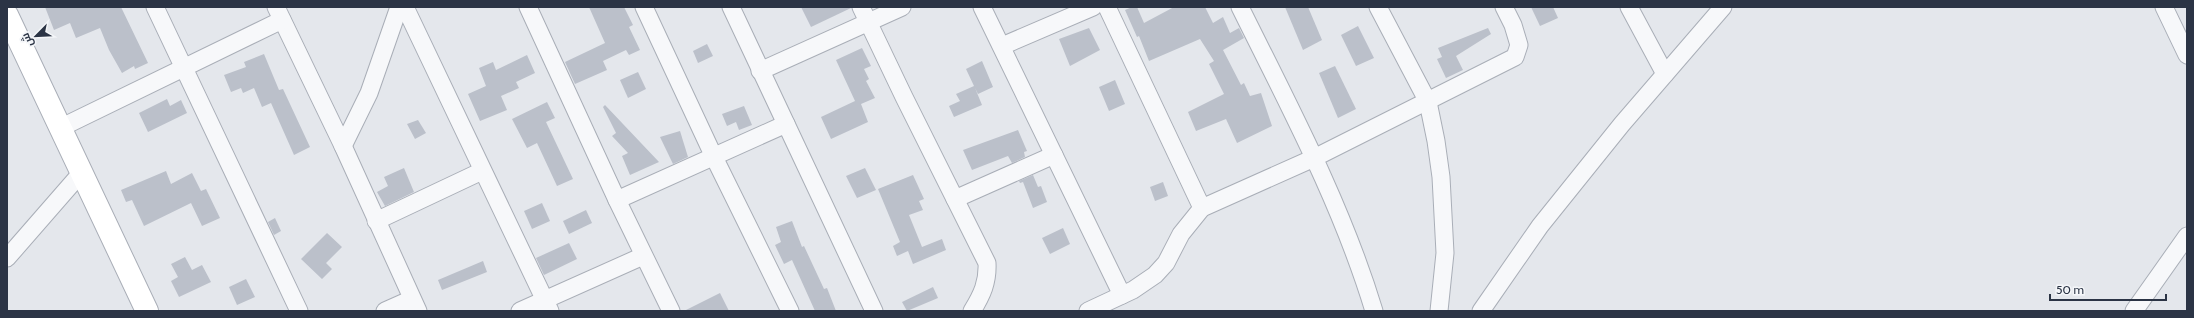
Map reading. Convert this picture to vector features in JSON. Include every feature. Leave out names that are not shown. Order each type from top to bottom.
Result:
[{"type":"main road","points":[[7,15],[148,311]]},
{"type":"street","points":[[155,7],[299,311]]},
{"type":"street","points":[[343,146],[369,93],[399,7]]},
{"type":"street","points":[[405,7],[547,306]]},
{"type":"street","points":[[528,7],[643,256],[671,311]]},
{"type":"street","points":[[644,7],[714,157],[790,311]]},
{"type":"street","points":[[730,7],[874,311]]},
{"type":"street","points":[[760,71],[865,15],[902,7]]},
{"type":"street","points":[[982,7],[1122,295]]},
{"type":"street","points":[[1002,46],[1093,7]]},
{"type":"street","points":[[1107,7],[1202,208]]},
{"type":"street","points":[[1240,7],[1314,158],[1366,284],[1374,311]]},
{"type":"street","points":[[1378,7],[1428,102],[1436,141],[1441,176],[1445,253],[1439,311]]},
{"type":"street","points":[[1088,311],[1122,295],[1155,275],[1166,263],[1181,234],[1202,208],[1314,158],[1515,57],[1519,45],[1513,25],[1504,7]]},
{"type":"street","points":[[1629,7],[1665,74]]},
{"type":"street","points":[[1482,311],[1540,226],[1622,124],[1723,7]]},
{"type":"street","points":[[2164,7],[2187,55]]},
{"type":"street","points":[[60,128],[184,68],[279,14],[343,146],[415,305],[385,311]]},
{"type":"street","points":[[865,15],[987,263],[988,277],[982,294],[972,311]]},
{"type":"street","points":[[617,200],[786,124]]},
{"type":"street","points":[[955,199],[1054,155]]},
{"type":"street","points":[[376,221],[482,171]]},
{"type":"street","points":[[7,258],[82,172]]},
{"type":"street","points":[[2134,311],[2187,236]]},
{"type":"street","points":[[520,311],[547,306],[643,256]]},
{"type":"building","points":[[45,7],[121,7],[148,63],[135,69],[134,66],[122,73],[109,50],[100,28],[76,38],[70,23],[54,30]]},
{"type":"building","points":[[589,7],[624,7],[633,25],[629,27],[640,50],[629,55],[626,50],[603,61],[607,70],[575,84],[565,62],[605,43]]},
{"type":"building","points":[[801,7],[851,7],[851,8],[811,27]]},
{"type":"building","points":[[1132,7],[1137,7],[1144,23],[1174,7],[1205,7],[1213,23],[1223,17],[1230,33],[1239,28],[1244,38],[1223,50],[1241,85],[1244,83],[1250,96],[1261,93],[1272,126],[1237,143],[1226,119],[1196,131],[1188,112],[1224,94],[1209,64],[1214,61],[1200,39],[1149,61],[1139,36],[1137,37],[1125,10]]},
{"type":"building","points":[[1285,7],[1308,7],[1322,40],[1303,50]]},
{"type":"building","points":[[1531,7],[1553,7],[1558,18],[1540,26]]},
{"type":"building","points":[[1358,26],[1374,58],[1356,66],[1341,35]]},
{"type":"building","points":[[1089,28],[1100,50],[1070,66],[1059,39]]},
{"type":"building","points":[[1488,28],[1491,34],[1456,56],[1463,70],[1446,78],[1437,59],[1442,57],[1438,48]]},
{"type":"building","points":[[707,44],[713,56],[698,63],[693,51]]},
{"type":"building","points":[[862,48],[871,66],[864,69],[869,79],[866,81],[875,98],[861,104],[868,122],[831,139],[821,117],[855,101],[836,60]]},
{"type":"building","points":[[264,54],[279,90],[283,89],[310,147],[294,155],[271,103],[262,107],[254,88],[243,93],[241,88],[231,92],[224,75],[246,67],[244,62]]},
{"type":"building","points":[[527,55],[535,73],[516,82],[519,88],[501,96],[507,110],[480,121],[468,94],[486,86],[479,68],[493,62],[496,70]]},
{"type":"building","points":[[982,61],[993,87],[978,94],[975,88],[982,105],[954,117],[949,106],[960,101],[956,94],[974,86],[966,69]]},
{"type":"building","points":[[1335,66],[1356,109],[1338,118],[1319,73]]},
{"type":"building","points":[[638,72],[646,89],[628,98],[620,80]]},
{"type":"building","points":[[1115,80],[1125,104],[1109,111],[1099,87]]},
{"type":"building","points":[[167,99],[170,106],[181,100],[187,113],[148,132],[139,113]]},
{"type":"building","points":[[547,102],[555,118],[546,122],[573,179],[557,186],[537,143],[527,148],[512,119]]},
{"type":"building","points":[[605,105],[659,162],[630,175],[622,156],[628,153],[612,136],[616,133],[603,107]]},
{"type":"building","points":[[744,106],[752,125],[739,130],[736,122],[727,126],[722,114]]},
{"type":"building","points":[[418,120],[426,133],[415,139],[407,124]]},
{"type":"building","points":[[1018,130],[1027,151],[1024,152],[1025,157],[1012,163],[1008,156],[972,170],[963,150]]},
{"type":"building","points":[[680,131],[688,157],[673,164],[660,137]]},
{"type":"building","points":[[404,168],[414,192],[385,206],[377,192],[388,186],[384,177]]},
{"type":"building","points":[[865,168],[876,190],[857,198],[846,176]]},
{"type":"building","points":[[166,171],[171,184],[192,173],[201,191],[206,189],[220,218],[202,226],[191,203],[144,226],[132,200],[126,202],[121,190]]},
{"type":"building","points":[[913,175],[924,199],[919,201],[923,210],[909,215],[922,247],[942,239],[946,250],[913,264],[908,251],[897,256],[893,246],[900,242],[878,189]]},
{"type":"building","points":[[1033,175],[1038,187],[1041,186],[1047,202],[1033,208],[1023,182],[1020,183],[1019,181]]},
{"type":"building","points":[[1163,182],[1168,196],[1155,201],[1150,187]]},
{"type":"building","points":[[542,203],[550,221],[532,229],[524,211]]},
{"type":"building","points":[[586,210],[592,223],[569,234],[563,221]]},
{"type":"building","points":[[275,218],[281,231],[274,235],[268,222]]},
{"type":"building","points":[[792,221],[802,247],[804,246],[824,289],[827,288],[836,311],[815,311],[792,260],[784,264],[775,245],[781,242],[776,227]]},
{"type":"building","points":[[1063,228],[1070,244],[1050,254],[1042,238]]},
{"type":"building","points":[[327,233],[342,247],[326,263],[332,269],[322,279],[301,259]]},
{"type":"building","points":[[569,243],[577,259],[544,275],[536,258]]},
{"type":"building","points":[[185,257],[192,270],[202,265],[211,282],[179,297],[171,281],[178,277],[171,264]]},
{"type":"building","points":[[483,261],[487,272],[442,290],[438,280]]},
{"type":"building","points":[[246,279],[255,297],[237,305],[229,287]]},
{"type":"building","points":[[933,287],[938,298],[907,311],[902,302]]},
{"type":"building","points":[[720,293],[729,311],[684,311]]}]
